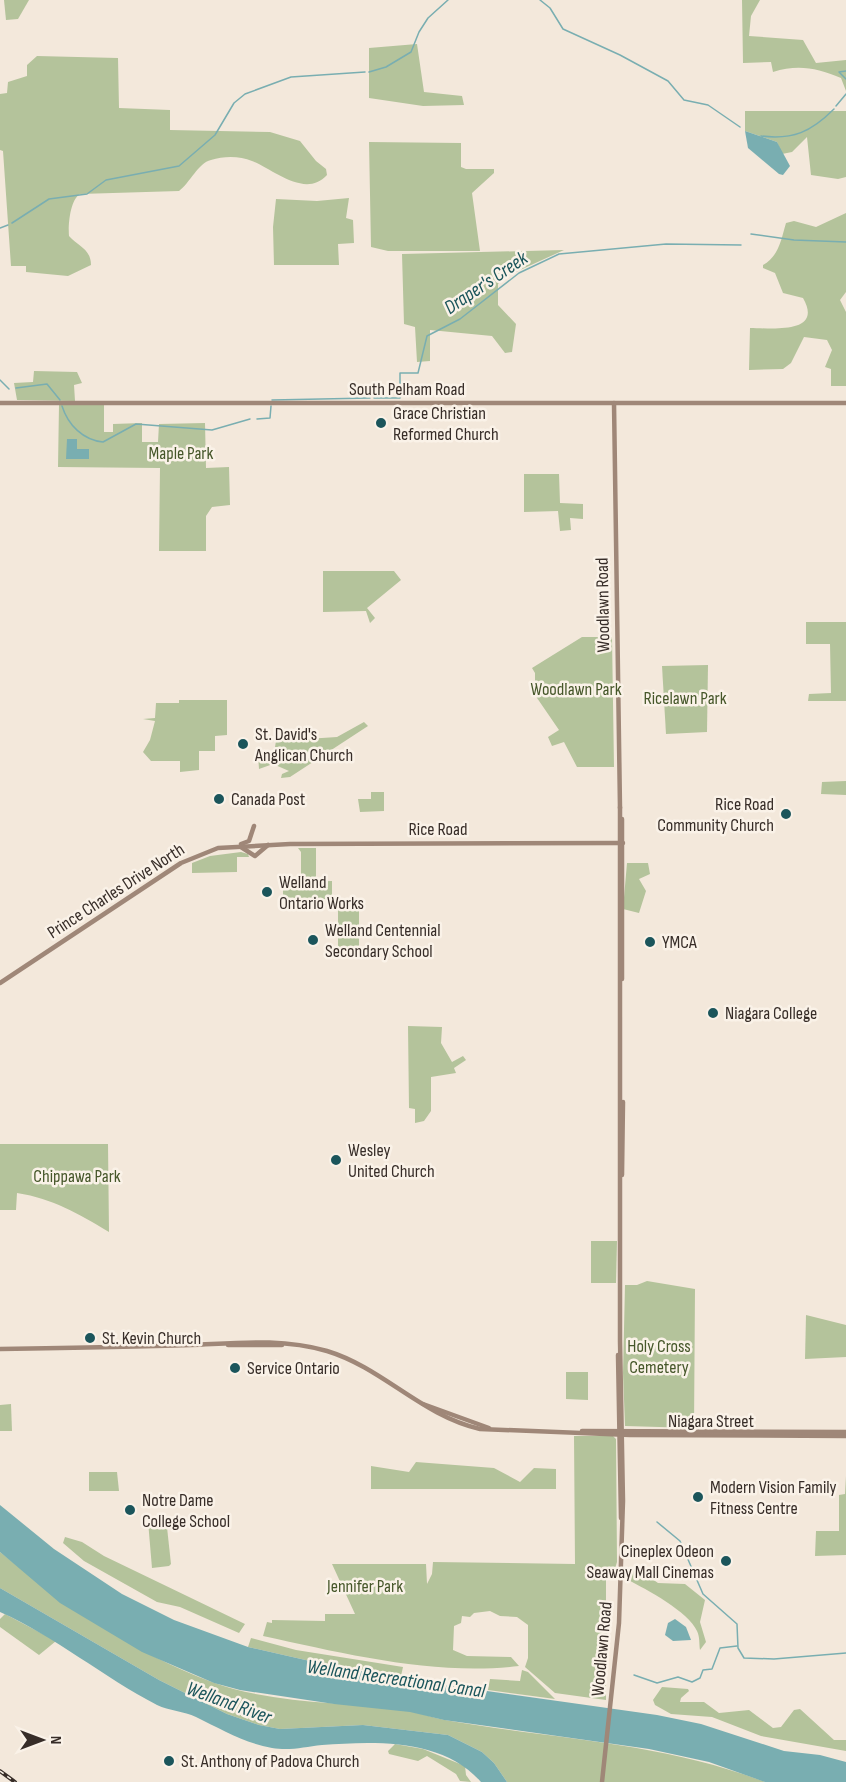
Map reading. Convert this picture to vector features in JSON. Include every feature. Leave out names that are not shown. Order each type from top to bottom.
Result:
[{"type":"main road","name":"South Pelham Road","points":[[0,403],[846,403]]},
{"type":"main road","name":"Woodlawn Road","points":[[614,403],[621,843],[621,1518]]},
{"type":"main road","points":[[232,846],[249,841],[255,826]]},
{"type":"main road","name":"Rice Road","points":[[255,846],[621,843]]},
{"type":"main road","points":[[255,857],[269,845]]},
{"type":"main road","points":[[232,846],[247,849],[255,857]]},
{"type":"main road","name":"Prince Charles Drive North","points":[[0,983],[181,863],[209,850],[232,846],[255,846]]},
{"type":"main road","points":[[255,846],[255,857]]},
{"type":"main road","name":"Niagara Street","points":[[0,1349],[219,1344],[296,1345],[319,1349],[356,1362],[421,1404],[462,1424],[493,1430],[846,1434]]},
{"type":"main road","name":"Woodlawn Road","points":[[602,1780],[620,1593],[622,1461],[620,1432]]},
{"type":"main road","name":"Niagara Street","points":[[620,1432],[642,1435],[846,1434]]},
{"type":"main road","points":[[622,1461],[625,1439],[642,1435]]},
{"type":"green space","points":[[4,0],[29,0],[18,19],[6,20]]},
{"type":"green space","points":[[742,0],[760,0],[751,16],[749,36],[803,40],[816,63],[846,60],[846,91],[841,78],[824,72],[807,68],[791,68],[773,72],[771,62],[743,63]]},
{"type":"green space","points":[[417,44],[424,92],[462,96],[464,105],[423,106],[369,98],[369,48]]},
{"type":"green space","points":[[37,56],[118,58],[119,108],[170,110],[170,130],[270,132],[300,141],[316,161],[326,169],[327,175],[318,182],[299,183],[252,161],[227,157],[206,162],[179,191],[80,194],[72,207],[69,236],[86,251],[91,265],[68,276],[26,272],[26,266],[11,266],[3,151],[0,150],[0,94],[7,93],[8,82],[27,76],[27,65]]},
{"type":"green space","points":[[745,111],[846,111],[846,177],[838,179],[811,175],[807,137],[792,152],[782,154],[777,142],[745,131]]},
{"type":"green space","points":[[369,142],[461,143],[461,167],[494,169],[494,173],[472,193],[480,251],[388,251],[371,247]]},
{"type":"green space","points":[[349,198],[346,218],[353,220],[354,243],[338,244],[339,265],[274,265],[273,227],[276,199],[317,201]]},
{"type":"green space","points":[[846,213],[846,292],[840,300],[846,312],[846,386],[831,386],[831,369],[825,367],[832,350],[827,340],[804,337],[791,363],[783,369],[749,370],[750,328],[792,327],[801,324],[807,318],[808,310],[803,298],[783,293],[775,273],[763,268],[763,265],[776,252],[786,223],[794,221],[816,227]]},
{"type":"green space","points":[[564,250],[507,276],[498,284],[498,305],[516,324],[512,352],[505,353],[492,336],[430,330],[430,361],[417,362],[415,327],[404,324],[402,254]]},
{"type":"green space","points":[[34,371],[77,372],[82,383],[74,385],[75,401],[17,400],[14,383],[33,382]]},
{"type":"green space","name":"Maple Park","points":[[59,405],[104,405],[104,432],[113,432],[113,424],[142,423],[142,442],[158,442],[159,424],[205,423],[206,468],[229,467],[230,505],[212,507],[206,516],[206,551],[159,551],[160,468],[58,467]]},
{"type":"green space","points":[[524,474],[559,474],[560,503],[583,504],[583,519],[570,518],[571,530],[560,531],[558,511],[524,512]]},
{"type":"green space","points":[[323,571],[394,571],[401,580],[367,608],[375,618],[370,623],[366,611],[323,612]]},
{"type":"green space","points":[[806,622],[846,622],[846,701],[808,701],[809,694],[831,693],[830,644],[806,644]]},
{"type":"green space","name":"Woodlawn Park","points":[[582,637],[612,637],[614,767],[577,767],[564,742],[552,746],[548,737],[559,730],[535,695],[535,673],[532,668]]},
{"type":"green space","name":"Ricelawn Park","points":[[708,665],[707,732],[666,734],[662,666]]},
{"type":"green space","points":[[179,700],[227,700],[227,735],[215,736],[215,751],[199,751],[199,770],[180,772],[180,761],[151,761],[143,752],[150,740],[155,721],[143,719],[155,718],[156,703],[179,703]]},
{"type":"green space","points":[[364,722],[368,726],[290,777],[281,778],[282,774],[289,771],[273,764],[259,769],[258,754],[274,753],[276,741],[337,737]]},
{"type":"green space","points":[[846,781],[846,795],[821,794],[822,782]]},
{"type":"green space","points":[[371,792],[384,792],[384,811],[360,812],[358,799],[371,799]]},
{"type":"green space","points":[[298,848],[316,848],[316,880],[303,880],[303,877],[298,877],[301,876],[301,852]]},
{"type":"green space","points":[[241,852],[248,854],[249,857],[237,857],[237,872],[192,873],[192,863],[210,856]]},
{"type":"green space","points":[[627,863],[648,863],[650,874],[639,879],[646,891],[639,913],[623,909]]},
{"type":"green space","points":[[332,881],[332,899],[283,900],[283,882]]},
{"type":"green space","points":[[340,908],[357,908],[359,911],[359,954],[357,957],[340,957],[338,954],[338,911]]},
{"type":"green space","points":[[408,1026],[442,1027],[441,1043],[452,1062],[463,1056],[466,1060],[454,1068],[456,1073],[431,1077],[431,1111],[424,1121],[415,1123],[415,1109],[409,1108]]},
{"type":"green space","name":"Chippawa Park","points":[[0,1144],[108,1144],[109,1232],[65,1208],[17,1193],[16,1210],[0,1210]]},
{"type":"green space","points":[[591,1241],[617,1241],[616,1283],[591,1283]]},
{"type":"green space","name":"Holy Cross Cemetery","points":[[647,1281],[695,1289],[694,1428],[625,1426],[623,1373],[625,1285],[637,1285]]},
{"type":"green space","points":[[806,1315],[846,1325],[846,1357],[805,1359]]},
{"type":"green space","points":[[566,1372],[588,1372],[588,1400],[566,1399]]},
{"type":"green space","points":[[11,1404],[12,1431],[0,1431],[0,1405]]},
{"type":"green space","name":"Jennifer Park","points":[[574,1436],[613,1436],[616,1439],[617,1562],[614,1572],[600,1571],[606,1573],[606,1603],[610,1604],[606,1645],[606,1700],[555,1693],[525,1667],[528,1658],[528,1625],[517,1617],[500,1616],[490,1611],[474,1613],[470,1617],[462,1616],[461,1623],[454,1626],[453,1650],[467,1656],[511,1657],[519,1666],[455,1668],[423,1666],[358,1656],[263,1636],[267,1622],[272,1623],[272,1620],[325,1621],[325,1614],[355,1614],[332,1564],[426,1564],[427,1584],[432,1574],[433,1562],[575,1564]]},
{"type":"green space","points":[[416,1462],[494,1468],[520,1482],[534,1468],[556,1469],[556,1489],[371,1489],[371,1466],[409,1472]]},
{"type":"green space","points":[[89,1472],[117,1472],[119,1491],[89,1491]]},
{"type":"green space","points":[[846,1476],[846,1555],[815,1556],[816,1531],[839,1531],[839,1495],[845,1494]]},
{"type":"green space","points":[[166,1518],[171,1564],[152,1568],[148,1521],[149,1519]]},
{"type":"green space","points":[[65,1537],[82,1542],[104,1556],[245,1624],[239,1633],[180,1607],[157,1602],[84,1561],[63,1543]]},
{"type":"green space","points":[[0,1552],[100,1626],[154,1656],[212,1682],[285,1699],[409,1711],[445,1720],[647,1750],[687,1758],[765,1782],[507,1782],[494,1763],[482,1752],[448,1735],[363,1725],[280,1729],[259,1725],[227,1714],[159,1680],[0,1588]]},
{"type":"green space","points":[[628,1568],[642,1572],[658,1583],[685,1584],[705,1600],[700,1622],[706,1642],[700,1650],[698,1633],[685,1616],[628,1580]]},
{"type":"green space","points":[[5,1614],[56,1641],[39,1655],[0,1627],[0,1619]]},
{"type":"green space","points":[[251,1638],[296,1650],[403,1667],[401,1676],[323,1664],[248,1647]]},
{"type":"green space","points":[[522,1670],[528,1672],[555,1699],[488,1690],[490,1679],[520,1681]]},
{"type":"green space","points":[[662,1687],[688,1689],[689,1691],[680,1702],[704,1702],[719,1713],[749,1710],[773,1728],[781,1727],[794,1710],[800,1709],[834,1740],[846,1740],[846,1751],[761,1736],[712,1717],[671,1714],[655,1705],[653,1700]]},
{"type":"green space","points":[[395,1744],[423,1749],[465,1766],[466,1775],[471,1782],[460,1781],[456,1774],[427,1756],[418,1761],[389,1754],[388,1751]]},
{"type":"water","points":[[745,131],[777,142],[790,166],[783,175],[748,148]]},
{"type":"water","points":[[67,439],[77,439],[77,449],[89,449],[89,459],[66,459]]},
{"type":"water","name":"Welland Recreational Canal","points":[[0,1505],[54,1549],[122,1594],[174,1620],[248,1647],[416,1681],[657,1715],[701,1724],[784,1751],[820,1755],[846,1762],[846,1782],[765,1782],[709,1762],[649,1749],[444,1720],[410,1712],[334,1704],[240,1690],[214,1683],[142,1652],[60,1603],[0,1552]]},
{"type":"water","points":[[0,1588],[159,1680],[227,1714],[259,1725],[280,1729],[363,1725],[448,1735],[482,1752],[494,1763],[507,1782],[481,1782],[465,1768],[447,1757],[407,1746],[363,1743],[285,1749],[262,1746],[242,1739],[191,1715],[157,1705],[41,1633],[0,1612]]},
{"type":"water","points":[[675,1619],[686,1627],[691,1640],[673,1641],[665,1635],[668,1623]]},
{"type":"waterway","name":"Draper's Creek","points":[[369,72],[386,67],[411,52],[428,18],[448,0]]},
{"type":"waterway","name":"Draper's Creek","points":[[540,0],[550,8],[563,29],[620,55],[668,81],[684,100],[708,105],[740,127]]},
{"type":"waterway","points":[[846,71],[839,72],[846,79]]},
{"type":"waterway","name":"Draper's Creek","points":[[12,223],[49,199],[87,194],[106,180],[179,166],[215,135],[234,103],[245,94],[291,77],[365,72]]},
{"type":"waterway","points":[[836,106],[846,94]]},
{"type":"waterway","points":[[761,136],[783,137],[801,133],[834,109]]},
{"type":"waterway","name":"Draper's Creek","points":[[0,228],[8,225]]},
{"type":"waterway","points":[[751,234],[794,240],[846,242]]},
{"type":"waterway","name":"Draper's Creek","points":[[374,398],[400,398],[400,373],[418,373],[427,336],[460,319],[519,273],[559,254],[666,244],[741,245]]},
{"type":"waterway","name":"Draper's Creek","points":[[0,380],[9,389]]},
{"type":"waterway","name":"Draper's Creek","points":[[16,388],[47,384],[60,400]]},
{"type":"waterway","name":"Draper's Creek","points":[[272,400],[370,398]]},
{"type":"waterway","name":"Draper's Creek","points":[[62,406],[68,419],[77,430],[89,438],[103,442],[136,424],[212,430],[250,419]]},
{"type":"waterway","name":"Draper's Creek","points":[[257,419],[270,418],[271,406]]},
{"type":"waterway","points":[[657,1522],[680,1541],[703,1594],[737,1624],[738,1648],[744,1658],[774,1659],[846,1653]]},
{"type":"waterway","points":[[634,1675],[657,1683],[678,1677],[692,1682],[700,1678],[703,1670],[712,1669],[720,1648],[737,1646]]},
{"type":"railway","points":[[0,1771],[15,1782]]},
{"type":"place","name":"Grace Christian Reformed Church","points":[[381,423]]},
{"type":"place","name":"St. David's Anglican Church","points":[[243,744]]},
{"type":"place","name":"Canada Post","points":[[219,799]]},
{"type":"place","name":"Rice Road Community Church","points":[[786,814]]},
{"type":"place","name":"Welland Ontario Works","points":[[267,892]]},
{"type":"place","name":"Welland Centennial Secondary School","points":[[313,940]]},
{"type":"place","name":"YMCA","points":[[650,942]]},
{"type":"place","name":"Niagara College","points":[[713,1013]]},
{"type":"place","name":"Wesley United Church","points":[[336,1160]]},
{"type":"place","name":"St. Kevin Church","points":[[90,1338]]},
{"type":"place","name":"Service Ontario","points":[[235,1368]]},
{"type":"place","name":"Modern Vision Family Fitness Centre","points":[[698,1497]]},
{"type":"place","name":"Notre Dame College School","points":[[130,1510]]},
{"type":"place","name":"Cineplex Odeon Seaway Mall Cinemas","points":[[726,1561]]},
{"type":"place","name":"St. Anthony of Padova Church","points":[[169,1761]]},
{"type":"water label","name":"Welland River","points":[[229,1703]]}]
